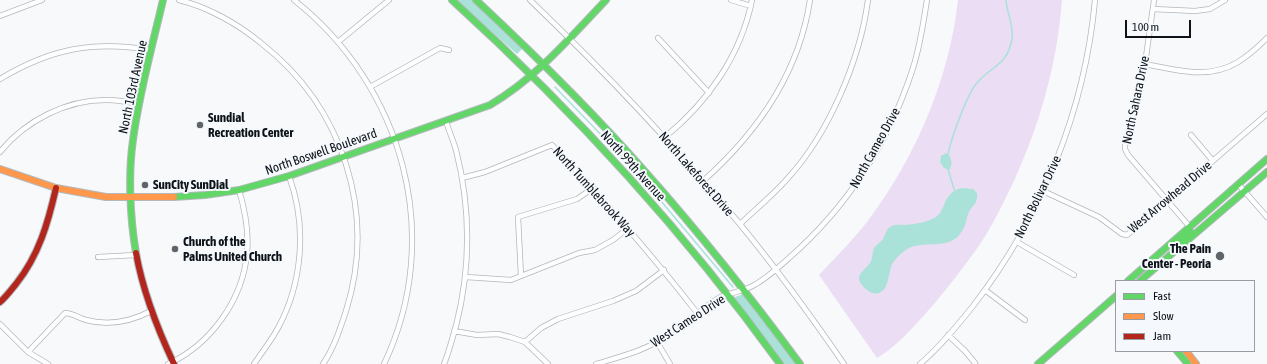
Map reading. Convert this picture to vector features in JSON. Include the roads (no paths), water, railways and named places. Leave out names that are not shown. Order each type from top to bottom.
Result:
[{"type":"main road","name":"North 103rd Avenue","points":[[162,0],[138,104],[132,138],[130,198],[133,241],[136,255],[151,311],[172,363]]},
{"type":"main road","name":"North 99th Avenue","points":[[452,0],[532,76],[623,170],[690,247],[780,364]]},
{"type":"main road","name":"North 99th Avenue","points":[[476,0],[544,64],[628,151],[702,237],[800,364]]},
{"type":"main road","name":"North Boswell Boulevard","points":[[0,169],[56,188],[106,197],[182,198],[239,190],[289,176],[490,105],[513,92],[532,76],[606,0]]},
{"type":"main road","points":[[1129,280],[1267,159]]},
{"type":"main road","points":[[1141,280],[1267,172]]},
{"type":"main road","points":[[0,302],[5,298],[30,264],[38,248],[51,210],[56,188]]},
{"type":"main road","points":[[1171,254],[1177,244],[1190,230],[1189,226]]},
{"type":"main road","points":[[1038,364],[1115,297]]},
{"type":"main road","points":[[1178,352],[1188,364]]},
{"type":"main road","points":[[1187,352],[1196,364]]},
{"type":"street","points":[[0,16],[42,0]]},
{"type":"street","points":[[179,0],[230,22],[248,33],[278,56],[299,78],[314,97],[337,139],[344,156],[352,184],[355,202],[358,230],[356,265],[352,293],[340,330],[323,364]]},
{"type":"street","points":[[294,0],[316,19],[338,42],[361,72],[379,103],[403,162],[409,193],[412,258],[409,283],[398,329],[384,364]]},
{"type":"street","points":[[300,5],[304,0]]},
{"type":"street","points":[[338,42],[389,0]]},
{"type":"street","name":"North Lakeforest Drive","points":[[530,0],[621,90],[703,180],[775,269],[844,364]]},
{"type":"street","points":[[731,0],[751,6]]},
{"type":"street","points":[[665,138],[689,116],[709,93],[724,71],[733,55],[743,31],[752,0]]},
{"type":"street","points":[[703,180],[739,146],[769,107],[788,73],[797,53],[810,0]]},
{"type":"street","points":[[740,224],[771,197],[789,177],[807,154],[832,114],[855,58],[866,16],[868,0]]},
{"type":"street","name":"North Cameo Drive","points":[[775,269],[799,250],[834,214],[868,166],[886,134],[901,102],[913,69],[923,28],[927,0]]},
{"type":"street","name":"North Bolivar Drive","points":[[920,364],[948,335],[985,290],[1017,242],[1043,191],[1057,160],[1076,105],[1085,69],[1095,0]]},
{"type":"street","name":"North Sahara Drive","points":[[1154,0],[1145,64],[1125,149],[1128,155],[1189,226]]},
{"type":"street","points":[[1153,9],[1195,11],[1210,9],[1224,0]]},
{"type":"street","points":[[658,38],[709,93]]},
{"type":"street","points":[[1145,64],[1188,72],[1214,71],[1231,66],[1238,62],[1267,38]]},
{"type":"street","points":[[0,79],[22,66],[48,55],[76,48],[118,46],[151,50]]},
{"type":"street","points":[[370,87],[440,48],[446,48],[449,50]]},
{"type":"street","points":[[0,152],[14,137],[28,126],[40,118],[67,106],[107,100],[138,104]]},
{"type":"street","name":"West Arrowhead Drive","points":[[1043,191],[1099,217],[1122,234],[1127,235],[1267,114]]},
{"type":"street","points":[[444,364],[462,304],[466,277],[468,235],[467,207],[462,178],[456,148],[446,121]]},
{"type":"street","points":[[1191,135],[1213,160]]},
{"type":"street","name":"North Tumblebrook Way","points":[[462,178],[485,172],[552,145],[593,188],[664,270],[698,314]]},
{"type":"street","points":[[254,364],[278,328],[288,305],[298,268],[300,248],[299,218],[293,186],[289,176]]},
{"type":"street","points":[[1238,184],[1267,217]]},
{"type":"street","points":[[521,276],[518,217],[578,199],[593,188]]},
{"type":"street","points":[[172,363],[194,348],[210,333],[222,318],[235,296],[247,254],[247,227],[239,190]]},
{"type":"street","points":[[466,277],[511,280],[579,253],[595,250],[613,240],[627,229]]},
{"type":"street","points":[[1017,242],[1074,275]]},
{"type":"street","points":[[98,258],[136,255]]},
{"type":"street","name":"West Cameo Drive","points":[[596,364],[627,356],[657,342],[682,326],[716,300],[756,284],[775,269]]},
{"type":"street","points":[[525,342],[541,328],[558,319],[613,301],[636,291],[664,270]]},
{"type":"street","points":[[985,290],[1025,320]]},
{"type":"street","points":[[28,352],[65,313],[69,313],[93,322],[115,323],[132,320],[151,311]]},
{"type":"street","points":[[0,324],[28,352],[48,364]]},
{"type":"street","points":[[454,331],[478,336],[498,334],[525,342],[548,364]]},
{"type":"street","points":[[948,335],[975,363]]},
{"type":"street","points":[[657,342],[670,364]]},
{"type":"waterway","points":[[948,155],[959,118],[972,90],[981,78],[1002,61],[1010,48],[1012,29],[1006,0]]},
{"type":"waterway","points":[[555,87],[635,170],[733,287]]},
{"type":"waterway","points":[[948,169],[955,191]]},
{"type":"place","name":"Sundial Recreation Center","points":[[200,125]]},
{"type":"place","name":"SunCity SunDial","points":[[145,185]]},
{"type":"place","name":"Church of the Palms United Church","points":[[175,249]]},
{"type":"place","name":"The Pain Center - Peoria","points":[[1220,256]]}]
